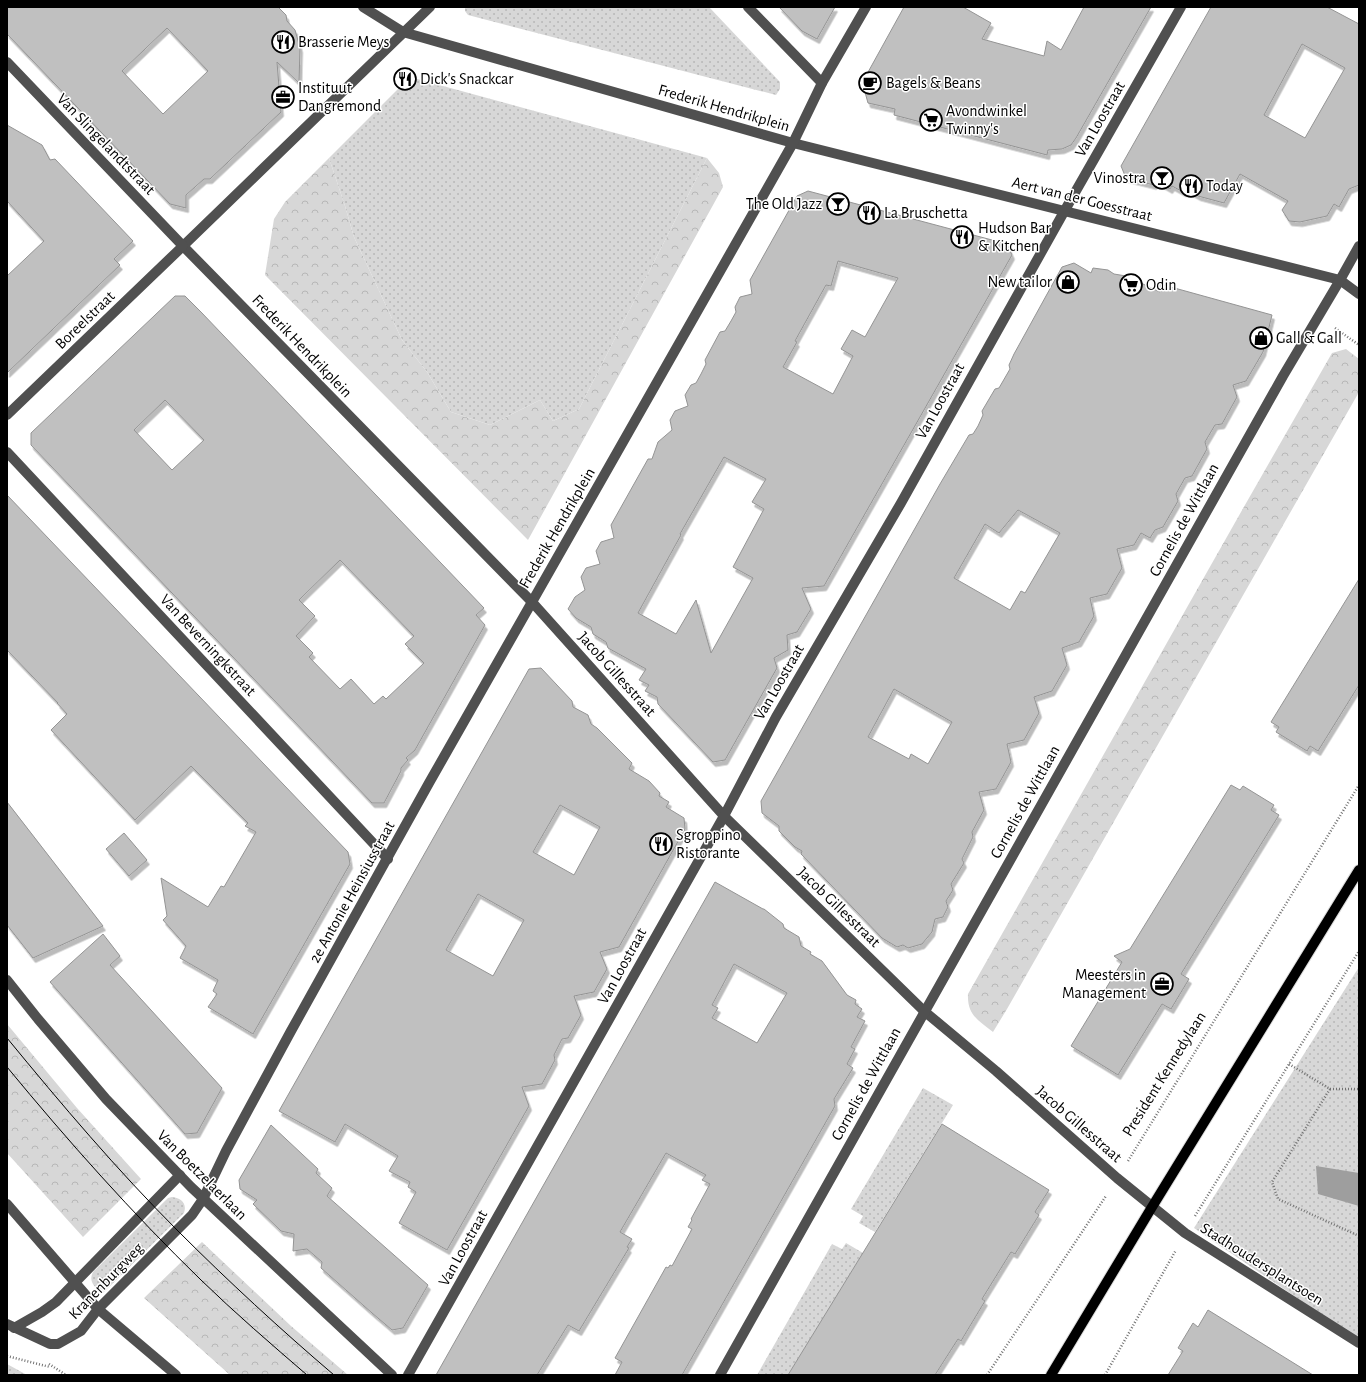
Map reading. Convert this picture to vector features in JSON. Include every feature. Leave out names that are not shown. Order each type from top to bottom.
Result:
[{"type":"main road","points":[[1052,1375],[1152,1207],[1359,870]]},
{"type":"street","name":"Frederik Hendrikplein","points":[[183,246],[532,602],[793,143],[403,32],[363,7]]},
{"type":"street","points":[[183,246],[430,7]]},
{"type":"street","points":[[748,7],[822,83]]},
{"type":"street","points":[[793,143],[822,83],[866,7]]},
{"type":"street","name":"Van Loostraat","points":[[408,1375],[724,816],[776,717],[904,496],[1181,7]]},
{"type":"street","name":"Van Slingelandtstraat","points":[[7,62],[183,246]]},
{"type":"street","name":"Aert van der Goesstraat","points":[[793,143],[1340,280],[1359,294]]},
{"type":"street","name":"Boreelstraat","points":[[7,415],[183,246]]},
{"type":"street","name":"Cornelis de Wittlaan","points":[[720,1375],[1282,376],[1359,246]]},
{"type":"street","name":"Van Beverningkstraat","points":[[7,452],[388,859]]},
{"type":"street","name":"Jacob Gillesstraat","points":[[532,602],[724,816],[924,1011],[996,1071],[1152,1207]]},
{"type":"street","name":"2e Antonie Heinsiusstraat","points":[[203,1199],[226,1151],[291,1031],[532,602]]},
{"type":"street","name":"Van Boetzelaerlaan","points":[[7,980],[106,1099],[203,1199],[392,1375]]},
{"type":"street","name":"Kranenburgweg","points":[[10,1326],[42,1312],[56,1302],[180,1175]]},
{"type":"street","name":"Kranenburgweg","points":[[10,1326],[50,1344],[58,1344],[81,1331],[98,1309],[192,1215],[203,1199]]},
{"type":"street","points":[[7,1204],[98,1309],[176,1375]]},
{"type":"street","name":"Stadhoudersplantsoen","points":[[1152,1207],[1185,1233],[1359,1343]]},
{"type":"path","points":[[1318,317],[1359,345]]},
{"type":"path","name":"President Kennedylaan","points":[[987,1375],[1117,1178],[1359,785]]},
{"type":"path","points":[[1105,1375],[1185,1233],[1359,951]]},
{"type":"path","points":[[1289,1064],[1330,1089],[1359,1088]]},
{"type":"path","points":[[1330,1089],[1272,1182],[1278,1199],[1359,1236]]},
{"type":"path","points":[[7,1356],[51,1367]]},
{"type":"green space","points":[[465,7],[709,7],[780,82],[780,89],[776,95],[468,15],[465,11]]},
{"type":"green space","points":[[410,77],[707,158],[579,409],[553,421],[540,400],[490,425],[451,412],[427,372],[402,340],[354,237],[329,158]]},
{"type":"green space","points":[[329,158],[354,237],[402,340],[427,372],[451,412],[490,425],[540,400],[553,421],[579,409],[707,158],[719,173],[723,187],[528,540],[265,275],[274,219],[285,202]]},
{"type":"green space","points":[[1346,349],[1359,359],[1359,392],[993,1032],[974,1016],[969,1007],[968,994],[1332,353]]},
{"type":"green space","points":[[1359,967],[1359,1340],[1194,1228]]},
{"type":"green space","points":[[7,1024],[77,1108],[141,1179],[83,1237],[7,1153]]},
{"type":"green space","points":[[923,1088],[953,1105],[875,1232],[859,1223],[863,1216],[851,1209]]},
{"type":"green space","points":[[172,1197],[183,1202],[185,1207],[184,1213],[102,1294],[92,1282],[91,1279],[93,1272],[168,1198]]},
{"type":"green space","points":[[202,1242],[291,1326],[348,1375],[230,1375],[144,1298]]},
{"type":"green space","points":[[846,1243],[863,1253],[788,1375],[757,1375],[832,1244],[842,1249]]},
{"type":"green space","points":[[7,1364],[27,1375],[7,1375]]},
{"type":"shaded area","points":[[1316,1166],[1359,1173],[1359,1206],[1318,1194]]},
{"type":"building","points":[[7,7],[278,7],[286,15],[287,21],[295,30],[300,48],[299,83],[277,62],[281,112],[210,179],[204,179],[186,195],[186,208],[170,204],[7,34]],"holes":[[[167,28],[208,71],[163,114],[122,71]]]},
{"type":"building","points":[[779,7],[835,7],[817,39],[802,31]]},
{"type":"building","points":[[904,7],[963,7],[991,23],[982,39],[1044,56],[1047,41],[1061,50],[1084,7],[1151,7],[1076,138],[1071,145],[1062,149],[1048,150],[1047,155],[894,115],[895,109],[868,103],[863,85],[867,74]]},
{"type":"building","points":[[1211,7],[1327,7],[1359,24],[1359,185],[1349,189],[1339,207],[1334,204],[1327,216],[1300,222],[1289,221],[1282,210],[1288,201],[1240,174],[1224,203],[1198,196],[1189,191],[1183,192],[1172,186],[1170,189],[1156,181],[1154,185],[1126,178],[1121,166]],"holes":[[[1302,44],[1345,68],[1305,138],[1264,115]]]},
{"type":"building","points":[[7,125],[42,145],[50,160],[55,159],[133,241],[114,259],[120,265],[7,373],[7,276],[44,241],[7,201]]},
{"type":"building","points":[[808,191],[1007,244],[1012,255],[824,586],[802,588],[811,609],[797,632],[787,635],[788,650],[774,658],[777,668],[725,760],[713,762],[658,704],[657,697],[645,691],[649,685],[639,680],[646,669],[608,648],[606,642],[593,634],[591,627],[576,618],[568,609],[575,597],[585,590],[581,577],[586,568],[600,564],[596,551],[601,542],[614,538],[611,525],[648,459],[652,459],[658,442],[672,430],[670,420],[675,411],[688,406],[685,395],[691,385],[696,383],[701,374],[706,364],[705,360],[720,332],[725,331],[731,321],[736,312],[735,307],[740,297],[752,294],[750,280],[797,196]],"holes":[[[838,261],[898,278],[865,337],[852,330],[841,349],[853,356],[833,394],[783,367],[797,342],[795,341],[826,285],[831,286]],[[724,457],[766,479],[752,502],[764,509],[733,567],[753,578],[711,653],[696,600],[676,634],[638,613],[681,535],[680,534]]]},
{"type":"building","points":[[1074,263],[1091,273],[1093,268],[1108,270],[1114,274],[1126,276],[1160,292],[1160,284],[1272,315],[1263,352],[1246,381],[1233,385],[1237,397],[1222,424],[1215,425],[1205,442],[1207,449],[1192,476],[1185,478],[1176,494],[1178,501],[1163,527],[1155,530],[1150,538],[1141,533],[1134,545],[1117,549],[1122,568],[1107,594],[1090,598],[1094,616],[1079,642],[1062,648],[1067,665],[1052,691],[1034,697],[1039,713],[1024,740],[1007,744],[1011,762],[996,789],[979,792],[984,810],[972,832],[973,837],[962,859],[964,863],[951,884],[953,890],[946,901],[948,907],[943,917],[935,919],[932,932],[922,944],[908,948],[903,945],[897,947],[882,938],[801,854],[802,851],[795,847],[779,831],[779,826],[762,813],[761,801],[940,484],[969,435],[973,434],[978,426],[983,415],[982,411],[995,389],[999,388],[1010,369],[1009,365],[1014,354],[1062,267]],"holes":[[[1018,510],[1060,533],[1025,593],[1021,591],[1010,610],[954,578],[985,524],[999,533]],[[894,689],[952,722],[928,764],[911,754],[909,759],[868,737]]]},
{"type":"building","points":[[175,296],[185,296],[484,608],[476,615],[485,625],[415,750],[406,758],[408,760],[401,768],[401,771],[384,803],[372,803],[31,445],[31,433]],"holes":[[[165,400],[204,440],[172,470],[134,430]],[[340,560],[414,636],[405,644],[424,663],[386,699],[383,696],[374,704],[351,679],[340,689],[309,657],[313,653],[296,636],[315,616],[299,600]]]},
{"type":"building","points":[[7,495],[348,852],[350,864],[253,1034],[208,1007],[217,994],[213,991],[218,980],[180,958],[186,946],[163,920],[167,916],[161,878],[208,907],[221,886],[224,887],[256,832],[245,826],[248,823],[191,766],[135,820],[51,730],[67,714],[7,650]]},
{"type":"building","points":[[1359,579],[1359,685],[1318,751],[1310,746],[1307,751],[1276,732],[1279,727],[1271,722]]},
{"type":"building","points":[[541,668],[572,701],[573,707],[588,715],[591,724],[597,728],[632,763],[629,769],[649,781],[660,793],[659,796],[669,802],[666,807],[684,818],[685,829],[619,947],[600,952],[607,969],[594,992],[574,996],[581,1015],[568,1038],[562,1039],[554,1055],[555,1060],[542,1084],[522,1087],[529,1106],[447,1250],[399,1223],[416,1192],[408,1187],[410,1182],[389,1171],[398,1156],[345,1124],[335,1142],[279,1111],[529,669]],"holes":[[[560,805],[600,827],[574,875],[533,852]],[[478,894],[524,920],[493,976],[446,950]]]},
{"type":"building","points":[[1231,785],[1240,790],[1243,786],[1274,805],[1271,810],[1279,815],[1181,974],[1189,979],[1171,1009],[1162,1004],[1118,1075],[1071,1046],[1122,962],[1114,956],[1130,949]]},
{"type":"building","points":[[7,802],[103,926],[33,958],[7,925]]},
{"type":"building","points":[[124,833],[147,860],[129,876],[106,849]]},
{"type":"building","points":[[715,882],[764,909],[783,924],[784,928],[799,937],[801,946],[811,952],[810,954],[822,961],[847,995],[856,1000],[855,1004],[862,1009],[857,1017],[865,1021],[851,1047],[855,1049],[847,1064],[853,1068],[834,1099],[835,1106],[682,1375],[615,1375],[622,1362],[615,1358],[666,1267],[668,1268],[670,1265],[672,1266],[692,1229],[688,1227],[692,1220],[691,1219],[710,1184],[702,1180],[706,1175],[666,1153],[620,1232],[632,1239],[627,1247],[629,1248],[579,1331],[568,1325],[537,1375],[436,1375]],"holes":[[[734,964],[787,993],[757,1043],[712,1018],[718,1008],[712,1005]]]},
{"type":"building","points":[[103,934],[120,956],[110,965],[222,1088],[197,1133],[185,1134],[50,982]]},
{"type":"building","points":[[942,1124],[1049,1190],[1035,1212],[1039,1215],[1015,1254],[1011,1252],[982,1299],[985,1301],[961,1341],[958,1339],[935,1375],[788,1375]]},
{"type":"building","points":[[271,1125],[318,1169],[316,1173],[332,1188],[327,1196],[428,1285],[403,1328],[392,1330],[321,1268],[322,1262],[307,1249],[293,1251],[294,1234],[281,1231],[253,1204],[257,1200],[240,1189],[239,1180]]},
{"type":"building","points":[[1208,1310],[1313,1375],[1168,1375],[1183,1351],[1178,1348],[1193,1323],[1198,1327]]},
{"type":"tram line","points":[[7,1038],[90,1137],[155,1208],[235,1286],[334,1375]]},
{"type":"tram line","points":[[7,1067],[53,1122],[125,1203],[175,1255],[227,1304],[307,1375]]},
{"type":"place","name":"Brasserie Meys","points":[[283,42]]},
{"type":"place","name":"Dick's Snackcar","points":[[405,79]]},
{"type":"place","name":"Bagels & Beans","points":[[870,83]]},
{"type":"place","name":"Instituut Dangremond","points":[[283,97]]},
{"type":"place","name":"Avondwinkel Twinny's","points":[[931,120]]},
{"type":"place","name":"Vinostra","points":[[1162,178]]},
{"type":"place","name":"Today","points":[[1191,186]]},
{"type":"place","name":"The Old Jazz","points":[[838,204]]},
{"type":"place","name":"La Bruschetta","points":[[869,213]]},
{"type":"place","name":"Hudson Bar & Kitchen","points":[[962,237]]},
{"type":"place","name":"New tailor","points":[[1068,282]]},
{"type":"place","name":"Odin","points":[[1131,285]]},
{"type":"place","name":"Gall & Gall","points":[[1261,338]]},
{"type":"place","name":"Sgroppino Ristorante","points":[[661,844]]},
{"type":"place","name":"Meesters in Management","points":[[1162,984]]}]
